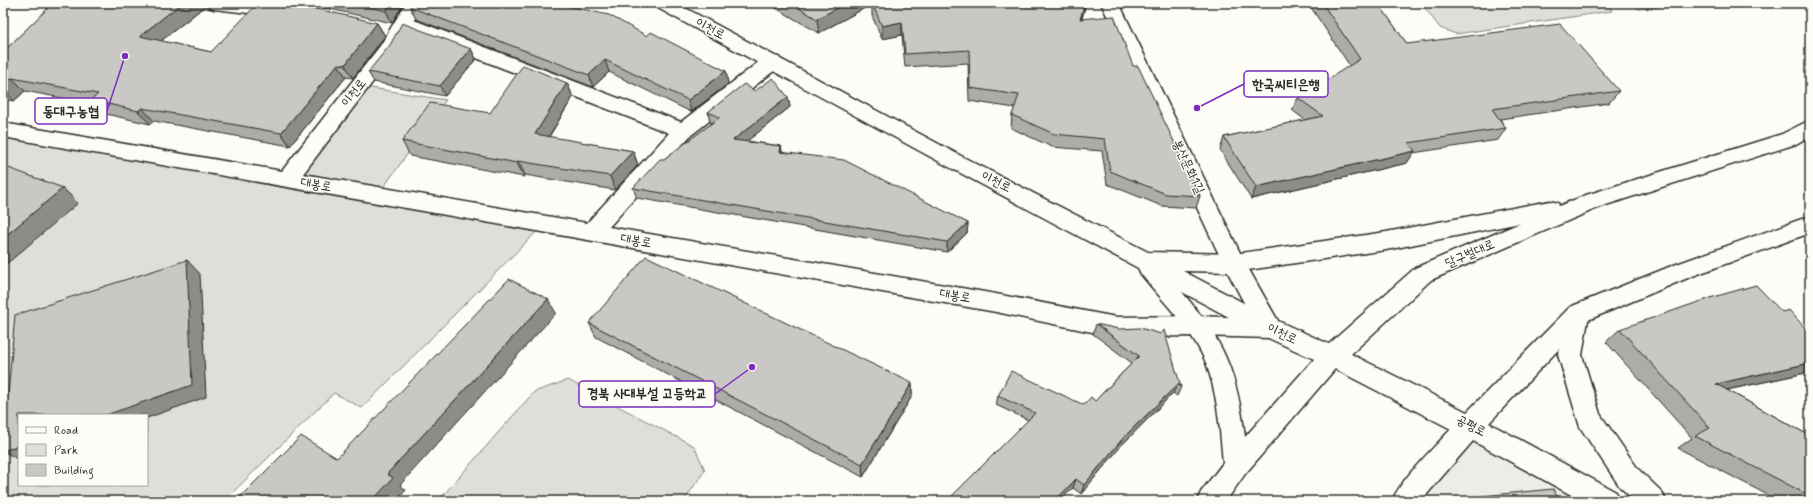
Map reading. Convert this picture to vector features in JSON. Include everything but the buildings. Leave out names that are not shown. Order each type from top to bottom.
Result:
[{"type":"main road","points":[[214,3],[299,13]]},
{"type":"main road","name":"이천로","points":[[287,180],[387,50],[395,28],[415,3]]},
{"type":"main road","name":"이천로","points":[[662,3],[956,162],[1025,196],[1143,261],[1270,328],[1332,356]]},
{"type":"main road","name":"봉산문화1길","points":[[1110,3],[1234,263],[1270,328]]},
{"type":"main road","points":[[395,28],[683,131]]},
{"type":"main road","points":[[591,233],[683,131],[772,62]]},
{"type":"main road","name":"달구벌대로","points":[[1210,501],[1236,466],[1332,356],[1423,274],[1592,201],[1789,139],[1810,127]]},
{"type":"main road","name":"대봉로","points":[[3,130],[996,303],[1116,327],[1196,326],[1270,328]]},
{"type":"main road","points":[[1143,261],[1234,263],[1386,241],[1592,201]]},
{"type":"main road","points":[[1405,501],[1470,426],[1578,314],[1682,271],[1810,224]]},
{"type":"main road","points":[[1143,261],[1196,326],[1217,363],[1229,402],[1236,466]]},
{"type":"main road","points":[[1578,314],[1570,355],[1589,419],[1629,478],[1653,501]]},
{"type":"main road","name":"공평로","points":[[1332,356],[1470,426],[1607,501]]},
{"type":"shaded area","points":[[1470,426],[1607,501],[1405,501]]},
{"type":"green space","points":[[1421,3],[1608,3],[1612,11],[1456,34],[1440,28]]},
{"type":"green space","points":[[1632,3],[1684,3],[1685,4],[1638,9]]},
{"type":"green space","points":[[359,86],[446,100],[378,195],[544,224],[362,408],[334,393],[224,501],[3,501],[3,130],[287,180]]},
{"type":"green space","points":[[568,380],[694,446],[705,470],[684,501],[438,501],[534,392]]},
{"type":"place","name":"동대구농협","points":[[125,56]]},
{"type":"place","name":"한국씨티은행","points":[[1197,108]]},
{"type":"place","name":"경북 사대부설 고등학교","points":[[752,367]]}]
